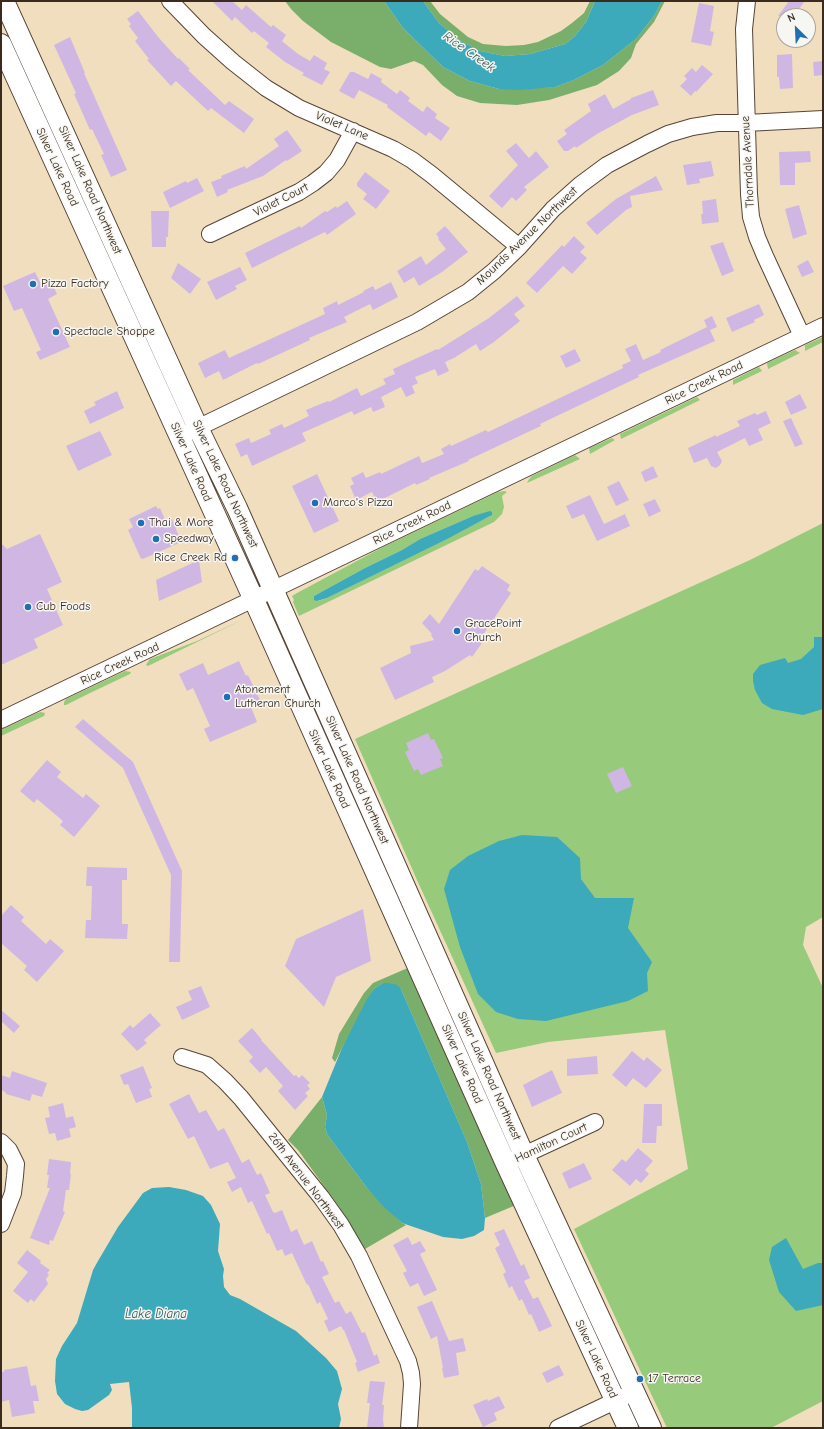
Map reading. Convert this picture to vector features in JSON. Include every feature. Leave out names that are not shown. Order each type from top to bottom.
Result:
[{"type":"main road","name":"Silver Lake Road Northwest","points":[[4,1],[198,428],[237,508],[274,590],[524,1155],[651,1428]]},
{"type":"main road","name":"Silver Lake Road","points":[[1,44],[254,600],[506,1164],[628,1428]]},
{"type":"street","name":"Violet Lane","points":[[170,1],[232,62],[266,88],[299,108],[393,149],[412,160],[519,246]]},
{"type":"street","name":"Thorndale Avenue","points":[[748,1],[744,29],[746,123],[751,217],[765,256],[802,336]]},
{"type":"street","name":"Mounds Avenue Northwest","points":[[179,436],[417,322],[468,292],[494,271],[553,209],[580,185],[614,162],[647,144],[674,132],[692,127],[717,123],[823,119]]},
{"type":"street","name":"Violet Court","points":[[210,234],[299,192],[313,183],[326,173],[337,160],[353,131]]},
{"type":"street","name":"Rice Creek Road","points":[[1,720],[823,326]]},
{"type":"street","name":"26th Avenue Northwest","points":[[182,1058],[206,1065],[225,1081],[241,1098],[321,1197],[341,1225],[359,1256],[408,1361],[412,1384],[409,1428]]},
{"type":"street","name":"Hamilton Court","points":[[506,1164],[595,1122]]},
{"type":"street","points":[[1,1142],[9,1150],[16,1164],[16,1176],[11,1198],[1,1224]]},
{"type":"street","points":[[558,1428],[634,1392]]},
{"type":"green space","points":[[285,1],[384,1],[403,28],[443,67],[470,81],[499,89],[555,87],[574,80],[603,65],[636,39],[654,16],[662,1],[665,1],[654,22],[636,44],[631,58],[619,71],[597,85],[549,100],[517,105],[480,103],[457,96],[442,85],[423,65],[414,61],[391,69],[380,67],[331,42],[303,21]]},
{"type":"green space","points":[[423,1],[430,1],[440,14],[468,37],[483,44],[506,46],[524,45],[538,42],[561,31],[584,13],[590,1],[595,1],[586,22],[575,36],[565,44],[530,54],[505,56],[480,51],[459,40],[439,23]]},
{"type":"green space","points":[[88,160],[199,405],[198,406],[87,164]]},
{"type":"green space","points":[[823,337],[823,342],[805,351],[805,345]]},
{"type":"green space","points":[[795,350],[800,353],[768,369],[767,363]]},
{"type":"green space","points":[[759,367],[762,371],[733,385],[733,380]]},
{"type":"green space","points":[[697,397],[700,400],[621,439],[620,434]]},
{"type":"green space","points":[[612,438],[615,440],[590,454],[589,448]]},
{"type":"green space","points":[[575,455],[580,459],[527,483],[532,476]]},
{"type":"green space","points":[[498,492],[507,492],[502,496],[504,507],[502,514],[494,522],[299,616],[292,596],[383,547]],"holes":[[[473,516],[490,516],[327,598],[318,601],[314,596],[420,539]]]},
{"type":"green space","points":[[823,523],[823,917],[806,927],[803,945],[823,988],[823,1401],[771,1428],[667,1428],[574,1229],[688,1169],[665,1030],[548,1042],[496,1053],[355,739],[750,560]]},
{"type":"green space","points":[[244,619],[148,666],[146,665],[150,659],[197,641]]},
{"type":"green space","points":[[125,671],[131,672],[130,674],[64,705],[66,699]]},
{"type":"green space","points":[[41,712],[45,713],[44,716],[1,736],[1,730]]},
{"type":"green space","points":[[410,967],[495,1164],[516,1205],[485,1218],[481,1184],[467,1142],[401,989],[390,983],[383,983],[375,988],[335,1062],[332,1058],[339,1034],[364,993],[373,983]]},
{"type":"green space","points":[[322,1097],[327,1115],[325,1127],[327,1134],[367,1188],[402,1223],[406,1225],[365,1249],[339,1207],[298,1150],[288,1140]]},
{"type":"water","name":"Rice Creek","points":[[384,1],[423,1],[439,23],[459,40],[480,51],[505,56],[530,54],[565,44],[575,36],[586,22],[595,1],[662,1],[654,16],[636,39],[603,65],[574,80],[555,87],[519,90],[499,89],[470,81],[443,67],[403,28]]},
{"type":"water","points":[[490,511],[492,512],[492,515],[447,539],[327,598],[317,601],[314,600],[314,596],[420,539],[473,516]]},
{"type":"water","points":[[814,637],[823,637],[823,709],[803,715],[772,709],[762,703],[755,690],[753,681],[753,674],[760,665],[785,658],[788,663],[801,659],[814,647]]},
{"type":"water","points":[[522,835],[557,837],[580,858],[581,879],[595,898],[634,898],[628,928],[652,962],[647,973],[648,991],[628,1001],[546,1021],[518,1019],[496,1012],[478,994],[460,947],[444,889],[450,870],[468,856],[499,841]]},
{"type":"water","points":[[383,983],[397,985],[401,989],[467,1142],[481,1184],[485,1218],[484,1230],[474,1236],[462,1239],[443,1237],[402,1223],[383,1206],[367,1188],[327,1134],[325,1127],[327,1115],[322,1097],[342,1048],[367,999],[375,988]]},
{"type":"water","name":"Lake Diana","points":[[169,1187],[186,1190],[203,1196],[211,1205],[220,1224],[218,1251],[224,1269],[224,1287],[230,1295],[240,1299],[296,1331],[326,1358],[337,1371],[342,1389],[338,1404],[341,1419],[339,1428],[132,1428],[132,1408],[129,1382],[110,1384],[112,1390],[109,1395],[88,1410],[82,1411],[65,1404],[57,1394],[55,1381],[56,1359],[62,1346],[77,1323],[93,1270],[118,1227],[143,1193],[152,1188]]},
{"type":"water","points":[[786,1238],[803,1269],[818,1263],[823,1263],[823,1305],[796,1311],[779,1292],[769,1260],[772,1247]]},
{"type":"building","points":[[212,1],[232,1],[242,10],[246,5],[271,27],[273,25],[286,35],[282,41],[298,54],[310,61],[314,55],[327,63],[324,69],[330,72],[322,85],[302,75],[304,73],[285,62],[266,47],[269,43],[254,31],[252,33],[235,17],[232,21]]},
{"type":"building","points":[[789,1],[805,1],[800,8],[784,8]]},
{"type":"building","points":[[699,3],[714,6],[710,31],[714,32],[711,46],[691,42]]},
{"type":"building","points":[[138,11],[159,38],[178,59],[179,58],[190,69],[188,70],[225,105],[229,101],[254,119],[244,133],[211,108],[208,111],[176,81],[171,86],[147,60],[149,59],[135,41],[138,38],[129,26],[131,24],[127,19]]},
{"type":"building","points":[[70,37],[84,73],[127,170],[111,177],[101,155],[104,154],[92,129],[90,130],[74,94],[76,93],[54,45]]},
{"type":"building","points":[[792,54],[793,88],[780,89],[779,77],[777,77],[777,55]]},
{"type":"building","points":[[823,61],[823,75],[814,76],[813,62]]},
{"type":"building","points":[[702,65],[713,74],[691,96],[680,86],[687,79],[684,76],[692,68],[696,72]]},
{"type":"building","points":[[350,72],[354,72],[368,79],[371,73],[382,79],[381,82],[397,94],[400,90],[410,98],[408,101],[423,112],[427,106],[437,114],[435,118],[450,128],[441,141],[429,132],[426,136],[387,107],[388,105],[359,90],[354,99],[339,91]]},
{"type":"building","points":[[653,90],[659,105],[632,115],[597,134],[576,148],[575,146],[568,151],[564,151],[557,141],[567,134],[564,130],[591,111],[588,104],[605,94],[613,109],[631,98]]},
{"type":"building","points":[[287,130],[302,151],[263,176],[227,190],[228,192],[217,197],[211,182],[245,166],[246,169],[279,146],[274,139]]},
{"type":"building","points":[[516,143],[529,158],[536,151],[549,167],[524,187],[527,190],[516,201],[512,197],[502,208],[489,196],[518,165],[506,151]]},
{"type":"building","points":[[810,151],[811,162],[795,163],[795,185],[780,185],[779,152]]},
{"type":"building","points":[[711,161],[714,176],[699,179],[700,183],[687,185],[683,165]]},
{"type":"building","points":[[365,172],[390,191],[376,209],[363,199],[367,194],[357,186],[357,183]]},
{"type":"building","points":[[656,176],[663,190],[630,196],[632,207],[626,210],[597,235],[586,223],[616,199]]},
{"type":"building","points":[[197,178],[204,191],[170,208],[163,192],[186,181],[187,183]]},
{"type":"building","points":[[716,199],[719,222],[702,224],[702,201]]},
{"type":"building","points":[[347,201],[356,214],[327,235],[325,232],[252,268],[245,253],[300,226],[301,228],[325,211],[327,212],[336,206],[337,208]]},
{"type":"building","points":[[799,205],[807,234],[793,239],[785,209]]},
{"type":"building","points":[[151,211],[169,211],[166,247],[152,247]]},
{"type":"building","points":[[445,226],[468,252],[442,272],[419,286],[414,277],[404,283],[397,271],[421,256],[426,265],[446,249],[436,234]]},
{"type":"building","points":[[574,236],[585,247],[580,252],[587,258],[572,274],[563,266],[537,293],[526,283],[562,245],[564,247]]},
{"type":"building","points":[[723,242],[734,271],[722,276],[710,246]]},
{"type":"building","points":[[808,260],[814,272],[802,277],[797,266]]},
{"type":"building","points":[[178,263],[201,279],[190,294],[171,278]]},
{"type":"building","points":[[240,267],[247,280],[235,286],[237,289],[216,300],[207,282]]},
{"type":"building","points":[[35,272],[41,284],[50,279],[57,294],[48,299],[70,347],[40,360],[36,352],[41,350],[22,308],[14,311],[3,286]]},
{"type":"building","points":[[391,282],[398,297],[373,310],[370,304],[344,317],[347,322],[309,338],[310,340],[258,364],[257,363],[223,380],[219,371],[205,378],[198,363],[225,350],[229,358],[325,314],[323,308],[337,301],[338,305],[373,286],[375,290]]},
{"type":"building","points":[[517,296],[525,306],[514,314],[520,321],[480,351],[476,344],[445,362],[449,371],[438,376],[435,369],[415,377],[418,383],[412,386],[415,393],[406,397],[401,387],[381,397],[385,407],[373,412],[371,407],[354,415],[352,411],[302,433],[306,441],[252,466],[247,454],[241,457],[235,444],[249,438],[251,443],[271,434],[269,430],[282,424],[284,428],[309,416],[306,410],[328,401],[329,402],[357,388],[361,396],[386,384],[383,379],[395,374],[393,369],[437,349],[438,350],[489,318]]},
{"type":"building","points":[[759,304],[764,315],[754,320],[755,322],[732,332],[726,318]]},
{"type":"building","points":[[712,316],[717,327],[710,330],[715,341],[638,375],[639,377],[540,424],[541,426],[468,460],[469,461],[429,478],[430,479],[416,485],[415,483],[377,502],[372,492],[356,500],[350,486],[354,484],[351,478],[363,472],[366,478],[380,472],[381,474],[419,456],[422,463],[444,454],[441,449],[450,444],[451,446],[486,430],[488,432],[623,368],[622,365],[631,361],[625,349],[636,344],[643,360],[707,327],[704,320]]},
{"type":"building","points":[[575,349],[581,361],[566,368],[560,356]]},
{"type":"building","points":[[117,391],[124,408],[90,424],[84,411],[96,405],[94,402]]},
{"type":"building","points":[[800,394],[807,408],[791,415],[785,402]]},
{"type":"building","points":[[766,411],[771,423],[758,429],[763,440],[749,446],[745,438],[717,452],[722,461],[716,468],[711,466],[707,458],[694,463],[688,448],[740,426],[737,421],[755,413],[757,415]]},
{"type":"building","points":[[791,418],[803,444],[795,447],[783,421]]},
{"type":"building","points":[[100,431],[112,455],[78,471],[66,446]]},
{"type":"building","points":[[653,466],[658,477],[645,482],[641,472]]},
{"type":"building","name":"Marco's Pizza","points":[[317,474],[339,521],[314,533],[292,486]]},
{"type":"building","points":[[619,481],[629,500],[616,506],[607,487]]},
{"type":"building","points":[[590,495],[604,524],[625,514],[630,526],[597,541],[584,514],[572,519],[566,506]]},
{"type":"building","points":[[655,499],[661,511],[649,517],[643,504]]},
{"type":"building","name":"Speedway","points":[[156,506],[158,509],[160,508],[166,522],[172,519],[180,541],[179,543],[141,559],[128,530],[133,527],[129,519]]},
{"type":"building","name":"Cub Foods","points":[[40,534],[62,582],[47,589],[63,625],[34,639],[38,648],[1,665],[1,543],[7,549]]},
{"type":"building","points":[[199,560],[202,582],[159,601],[156,580]]},
{"type":"building","name":"GracePoint Church","points":[[482,566],[510,585],[507,590],[511,593],[479,641],[482,643],[472,657],[470,655],[445,671],[432,677],[434,682],[395,700],[380,668],[411,653],[410,646],[434,640],[431,635],[432,634],[422,623],[430,614],[439,624],[475,569],[478,571]]},
{"type":"building","name":"Atonement Lutheran Church","points":[[239,661],[246,676],[248,675],[261,702],[251,707],[257,722],[210,742],[204,729],[210,726],[193,688],[187,691],[179,674],[203,663],[208,675]]},
{"type":"building","points":[[83,719],[133,762],[182,871],[180,962],[169,962],[171,875],[123,768],[75,727]]},
{"type":"building","points":[[428,733],[431,740],[434,739],[443,758],[440,759],[443,766],[421,775],[418,769],[414,771],[405,752],[409,750],[406,743]]},
{"type":"building","points":[[47,760],[61,772],[57,777],[83,798],[86,794],[100,806],[74,837],[60,825],[63,821],[37,799],[34,803],[20,791]]},
{"type":"building","points":[[623,767],[632,786],[616,793],[607,774]]},
{"type":"building","points":[[87,867],[127,868],[127,880],[122,880],[122,924],[128,924],[127,939],[85,938],[86,920],[91,920],[92,886],[86,886]]},
{"type":"building","points":[[11,905],[24,917],[21,921],[46,944],[50,939],[64,951],[37,982],[24,970],[27,966],[1,943],[1,916]]},
{"type":"building","points":[[363,909],[371,961],[336,977],[324,1007],[285,966],[296,939]]},
{"type":"building","points":[[201,986],[210,1007],[182,1020],[176,1007],[192,1000],[188,991]]},
{"type":"building","points":[[1,1010],[20,1026],[14,1033],[1,1021]]},
{"type":"building","points":[[150,1013],[161,1025],[144,1040],[147,1043],[137,1051],[121,1034],[130,1025],[133,1028]]},
{"type":"building","points":[[252,1028],[294,1076],[296,1075],[299,1078],[302,1075],[310,1083],[307,1085],[310,1089],[305,1093],[308,1096],[295,1110],[278,1091],[283,1086],[266,1067],[260,1073],[249,1061],[253,1057],[238,1041]]},
{"type":"building","points":[[632,1051],[644,1061],[647,1057],[662,1070],[646,1088],[633,1078],[626,1087],[612,1075]]},
{"type":"building","points":[[597,1056],[598,1074],[567,1076],[567,1059]]},
{"type":"building","points":[[143,1066],[152,1088],[149,1089],[152,1097],[136,1103],[128,1084],[124,1085],[120,1075]]},
{"type":"building","points":[[552,1070],[562,1093],[532,1107],[523,1085]]},
{"type":"building","points":[[12,1071],[47,1083],[42,1097],[32,1094],[30,1101],[6,1094],[1,1090],[1,1075],[10,1078]]},
{"type":"building","points":[[189,1094],[199,1113],[206,1110],[218,1131],[224,1128],[242,1163],[249,1159],[257,1175],[261,1173],[270,1193],[265,1195],[273,1212],[275,1213],[282,1210],[291,1232],[297,1229],[304,1245],[312,1241],[321,1262],[323,1261],[329,1274],[322,1277],[335,1303],[339,1301],[346,1314],[351,1311],[362,1333],[365,1332],[374,1356],[377,1354],[380,1363],[358,1372],[355,1363],[357,1362],[344,1330],[341,1326],[329,1332],[324,1321],[328,1319],[320,1302],[317,1304],[292,1253],[285,1256],[282,1249],[277,1251],[269,1233],[267,1234],[252,1201],[248,1203],[241,1187],[232,1192],[227,1182],[236,1178],[228,1162],[210,1169],[194,1136],[188,1139],[169,1104]]},
{"type":"building","points":[[63,1103],[66,1118],[73,1116],[76,1127],[69,1129],[71,1137],[57,1141],[55,1133],[49,1134],[45,1118],[50,1117],[48,1107]]},
{"type":"building","points":[[644,1104],[662,1104],[662,1126],[657,1126],[656,1143],[642,1143]]},
{"type":"building","points":[[638,1148],[653,1161],[645,1170],[649,1174],[641,1183],[636,1179],[630,1186],[612,1170],[622,1159],[626,1162]]},
{"type":"building","points":[[49,1159],[71,1162],[71,1174],[69,1190],[66,1190],[63,1211],[65,1212],[53,1241],[50,1240],[49,1245],[30,1238],[50,1188],[47,1188]]},
{"type":"building","points":[[584,1163],[592,1179],[569,1189],[562,1173]]},
{"type":"building","points":[[504,1229],[521,1266],[524,1264],[530,1278],[524,1281],[533,1299],[538,1297],[552,1326],[539,1332],[522,1299],[519,1301],[512,1286],[509,1288],[503,1274],[506,1272],[495,1248],[500,1245],[494,1233]]},
{"type":"building","points":[[408,1237],[412,1245],[420,1241],[426,1251],[420,1254],[437,1290],[424,1296],[418,1283],[410,1287],[403,1273],[407,1271],[393,1245]]},
{"type":"building","points":[[27,1250],[41,1261],[40,1263],[50,1270],[47,1273],[49,1275],[46,1279],[48,1284],[34,1302],[31,1299],[28,1303],[13,1291],[28,1272],[17,1263]]},
{"type":"building","points":[[432,1301],[449,1341],[463,1338],[466,1351],[456,1353],[459,1375],[444,1378],[437,1336],[431,1339],[417,1307]]},
{"type":"building","points":[[559,1365],[564,1375],[547,1383],[542,1373]]},
{"type":"building","points":[[27,1366],[31,1386],[36,1385],[39,1401],[33,1401],[35,1413],[12,1417],[9,1400],[1,1402],[1,1372],[4,1372],[4,1370]]},
{"type":"building","points":[[370,1381],[385,1382],[382,1405],[384,1405],[384,1428],[367,1428],[370,1403],[367,1403]]},
{"type":"building","points":[[499,1396],[505,1408],[494,1413],[497,1420],[483,1427],[473,1405]]},
{"type":"place","name":"Pizza Factory","points":[[33,284]]},
{"type":"place","name":"Spectacle Shoppe","points":[[56,332]]},
{"type":"place","name":"Marco's Pizza","points":[[315,503]]},
{"type":"place","name":"Thai & More","points":[[141,523]]},
{"type":"place","name":"Speedway","points":[[156,539]]},
{"type":"place","name":"Rice Creek Rd","points":[[235,558]]},
{"type":"place","name":"Cub Foods","points":[[28,607]]},
{"type":"place","name":"GracePoint Church","points":[[457,631]]},
{"type":"place","name":"Atonement Lutheran Church","points":[[227,697]]},
{"type":"place","name":"17 Terrace","points":[[640,1379]]}]
